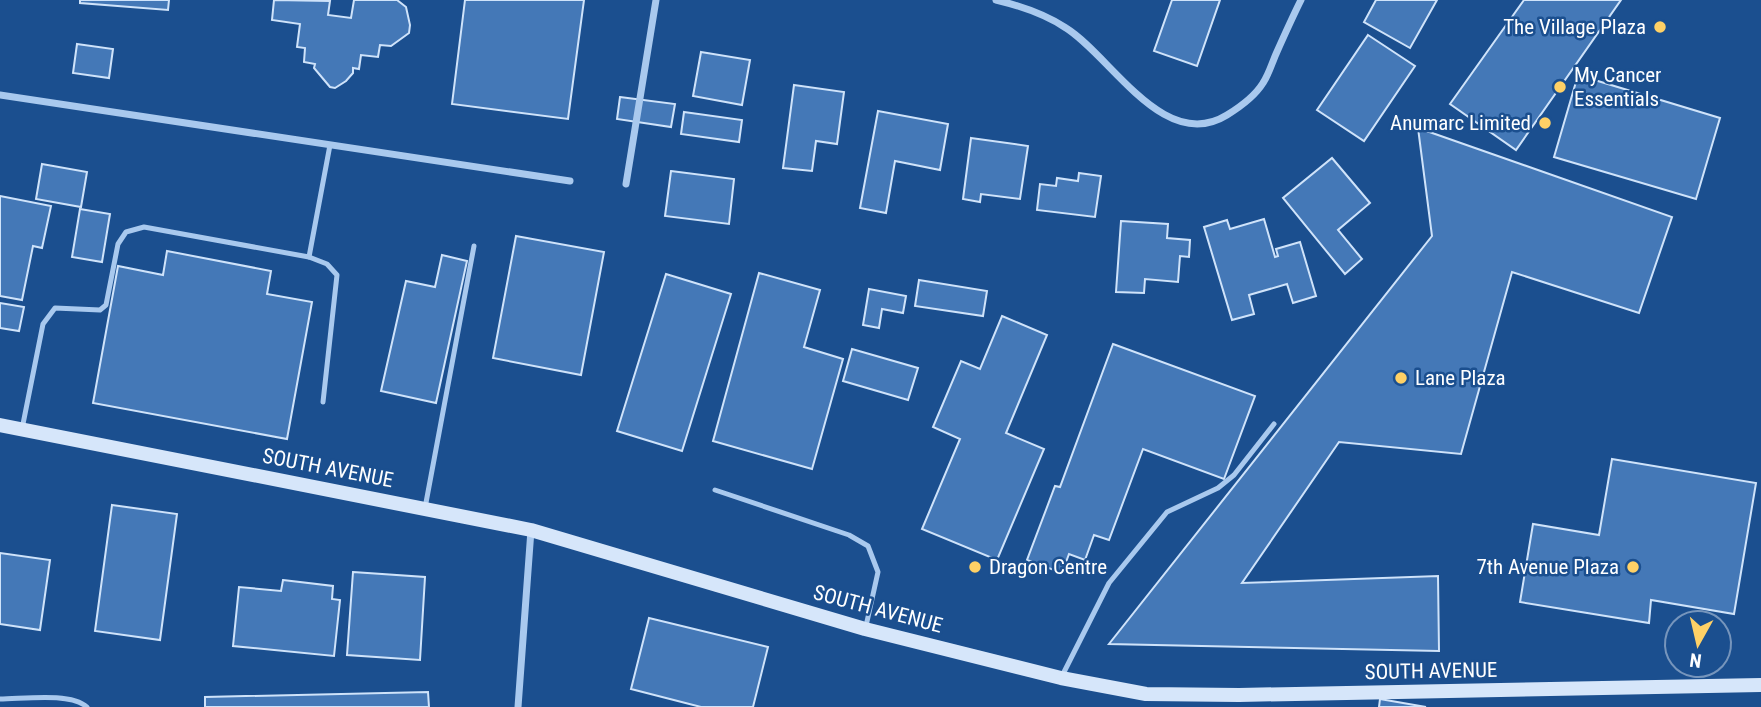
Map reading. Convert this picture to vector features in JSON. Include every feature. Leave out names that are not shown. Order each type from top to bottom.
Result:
[{"type":"main road","name":"SOUTH AVENUE","points":[[0,425],[531,530],[865,629],[1061,678],[1146,694],[1226,695],[1761,685]]},
{"type":"street","points":[[626,184],[656,0]]},
{"type":"street","points":[[996,0],[1039,13],[1068,29],[1119,74],[1141,99],[1166,117],[1190,123],[1217,121],[1241,106],[1263,84],[1301,0]]},
{"type":"street","points":[[0,95],[570,181]]},
{"type":"street","points":[[518,707],[531,530]]},
{"type":"lane","points":[[310,257],[330,145]]},
{"type":"lane","points":[[22,429],[43,324],[55,308],[100,310],[106,305],[118,244],[126,232],[144,227],[310,257],[327,264],[337,275],[323,401]]},
{"type":"lane","points":[[424,508],[474,246]]},
{"type":"lane","points":[[1061,678],[1109,583],[1167,512],[1218,488],[1234,475],[1274,424]]},
{"type":"lane","points":[[715,489],[849,535],[868,546],[878,572],[865,629]]},
{"type":"lane","points":[[0,699],[66,698],[87,707]]},
{"type":"lane","points":[[10,699],[11,707]]},
{"type":"building","points":[[80,0],[169,0],[168,10],[80,3]]},
{"type":"building","points":[[274,0],[330,1],[328,15],[351,18],[354,0],[397,0],[406,7],[409,33],[391,46],[380,45],[378,57],[361,55],[359,69],[353,68],[353,73],[346,81],[335,88],[330,87],[314,68],[315,64],[304,62],[305,48],[297,47],[300,24],[272,20]]},
{"type":"building","points":[[465,0],[584,0],[568,119],[452,104]]},
{"type":"building","points":[[1172,0],[1220,0],[1197,66],[1154,51]]},
{"type":"building","points":[[1376,0],[1437,0],[1410,48],[1364,22]]},
{"type":"building","points":[[1524,0],[1621,0],[1516,150],[1450,104]]},
{"type":"building","points":[[1368,35],[1415,66],[1364,141],[1317,110]]},
{"type":"building","points":[[77,44],[113,49],[109,78],[73,73]]},
{"type":"building","points":[[701,52],[750,60],[742,105],[693,96]]},
{"type":"building","points":[[1578,75],[1720,118],[1696,199],[1554,157]]},
{"type":"building","points":[[794,85],[844,92],[837,144],[816,141],[812,171],[783,168]]},
{"type":"building","points":[[620,97],[675,104],[671,127],[617,119]]},
{"type":"building","points":[[878,111],[948,124],[940,170],[895,161],[886,213],[860,208]]},
{"type":"building","points":[[684,112],[742,120],[739,142],[681,134]]},
{"type":"building","name":"Lane Plaza","points":[[1418,128],[1672,217],[1639,313],[1512,272],[1461,454],[1339,442],[1242,583],[1438,576],[1439,651],[1109,644],[1432,236]]},
{"type":"building","points":[[971,138],[1028,146],[1020,199],[981,194],[980,202],[963,199]]},
{"type":"building","points":[[1332,158],[1370,203],[1338,230],[1362,259],[1345,274],[1283,198]]},
{"type":"building","points":[[42,164],[87,172],[81,207],[36,199]]},
{"type":"building","points":[[671,171],[734,179],[729,224],[665,216]]},
{"type":"building","points":[[1079,173],[1101,176],[1095,217],[1037,210],[1040,184],[1056,186],[1057,178],[1078,181]]},
{"type":"building","points":[[0,196],[51,206],[42,248],[33,246],[22,300],[0,296]]},
{"type":"building","points":[[80,209],[110,214],[102,262],[72,257]]},
{"type":"building","points":[[1264,219],[1275,257],[1278,256],[1276,249],[1300,242],[1316,296],[1293,303],[1287,284],[1249,295],[1254,314],[1232,320],[1204,227],[1227,220],[1230,229]]},
{"type":"building","points":[[1121,221],[1168,224],[1167,238],[1190,240],[1189,257],[1180,256],[1178,282],[1145,279],[1144,293],[1116,292]]},
{"type":"building","points":[[516,236],[604,252],[581,375],[493,358]]},
{"type":"building","points":[[167,251],[271,271],[267,294],[312,302],[287,439],[93,403],[118,266],[163,275]]},
{"type":"building","points":[[442,255],[467,261],[436,403],[381,391],[406,281],[435,287]]},
{"type":"building","points":[[759,273],[820,290],[804,347],[843,359],[812,469],[713,441]]},
{"type":"building","points":[[666,274],[731,294],[682,451],[617,431]]},
{"type":"building","points":[[919,280],[987,291],[983,316],[915,306]]},
{"type":"building","points":[[869,289],[906,296],[903,313],[882,309],[879,328],[863,325]]},
{"type":"building","points":[[0,303],[24,307],[19,331],[0,328]]},
{"type":"building","points":[[1002,316],[1047,335],[1006,433],[1044,449],[997,560],[922,529],[960,439],[933,427],[961,361],[980,369]]},
{"type":"building","points":[[1113,344],[1255,396],[1224,479],[1143,449],[1109,540],[1094,535],[1085,560],[1069,554],[1062,573],[1027,560],[1055,486],[1060,487]]},
{"type":"building","points":[[852,349],[918,368],[908,400],[843,381]]},
{"type":"building","name":"7th Avenue Plaza","points":[[1612,459],[1756,483],[1734,614],[1733,609],[1704,609],[1651,600],[1649,623],[1520,602],[1533,524],[1599,535]]},
{"type":"building","points":[[112,505],[177,514],[160,640],[95,631]]},
{"type":"building","points":[[0,553],[50,560],[40,630],[0,624]]},
{"type":"building","points":[[353,572],[425,577],[420,660],[347,655]]},
{"type":"building","points":[[283,580],[333,586],[332,599],[340,600],[334,656],[233,646],[239,587],[281,591]]},
{"type":"building","points":[[649,618],[768,647],[753,707],[701,707],[631,689]]},
{"type":"building","points":[[428,692],[429,707],[205,707],[205,697]]},
{"type":"building","points":[[1380,699],[1426,707],[1379,707]]},
{"type":"place","name":"The Village Plaza","points":[[1660,27]]},
{"type":"place","name":"My Cancer Essentials","points":[[1560,87]]},
{"type":"place","name":"Anumarc Limited","points":[[1545,123]]},
{"type":"place","name":"Lane Plaza","points":[[1401,378]]},
{"type":"place","name":"Dragon Centre","points":[[975,567]]},
{"type":"place","name":"7th Avenue Plaza","points":[[1633,567]]}]
